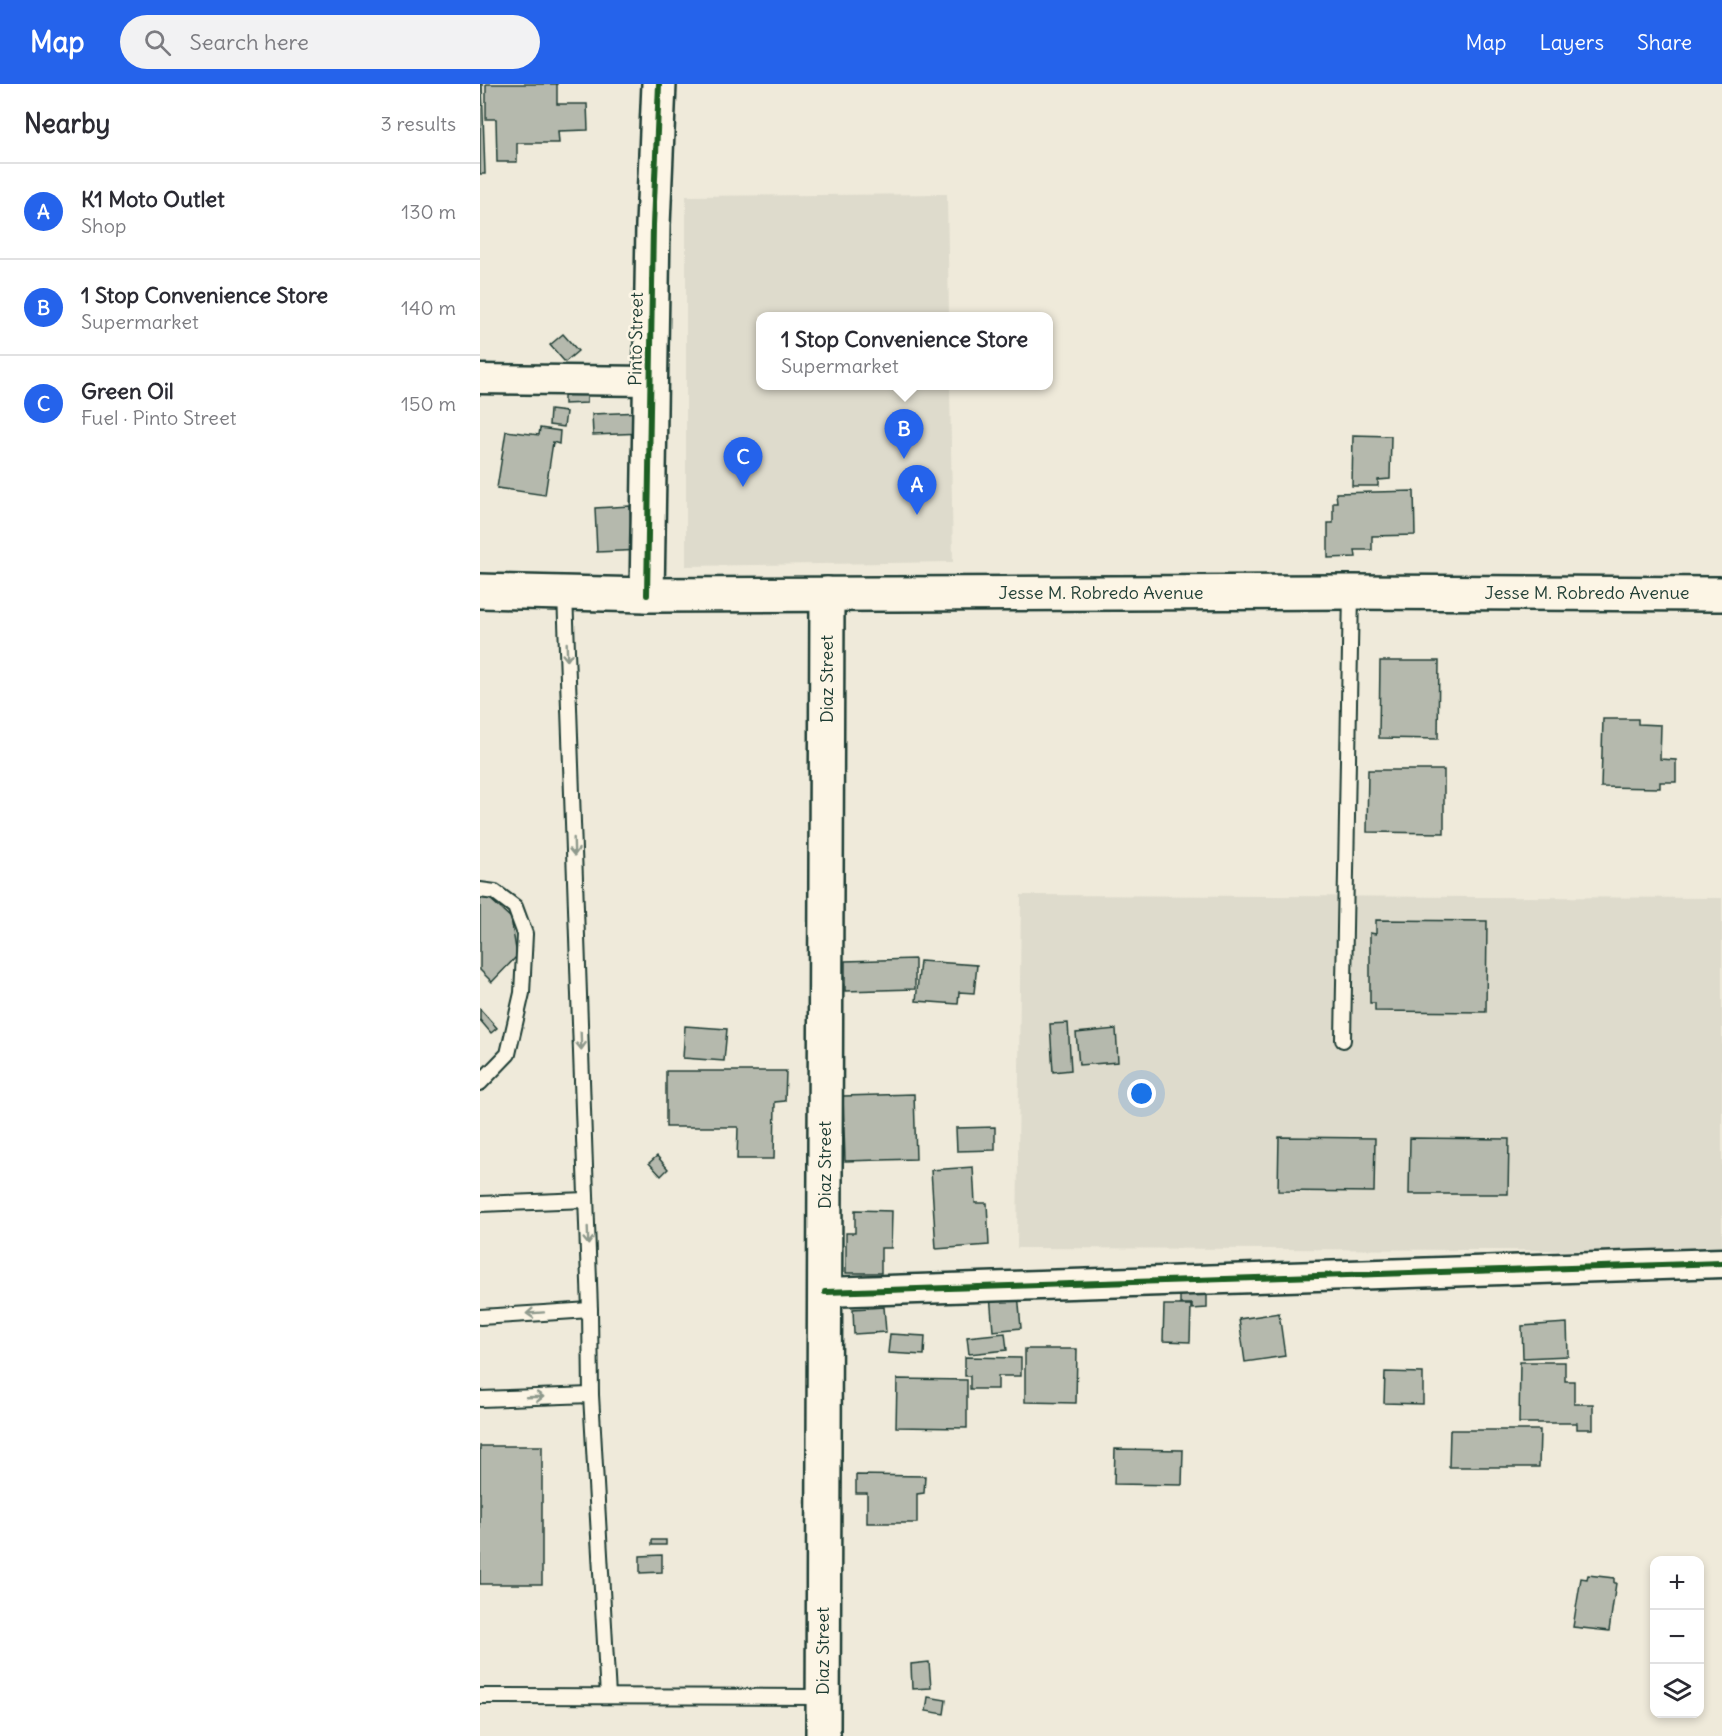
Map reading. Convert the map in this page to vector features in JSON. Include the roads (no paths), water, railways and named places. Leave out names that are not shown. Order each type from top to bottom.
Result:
[{"type":"main road","name":"Pinto Street","points":[[647,595],[653,225],[659,84]]},
{"type":"main road","name":"Jesse M. Robredo Avenue","points":[[480,591],[647,595],[1351,592],[1722,594]]},
{"type":"main road","name":"Diaz Street","points":[[823,1736],[827,594]]},
{"type":"street","points":[[480,379],[650,381]]},
{"type":"street","points":[[825,1292],[1722,1263]]},
{"type":"lane","points":[[1343,1040],[1351,592]]},
{"type":"lane","points":[[565,593],[591,1395],[608,1696]]},
{"type":"lane","points":[[480,890],[495,892],[514,907],[525,934],[522,993],[507,1054],[480,1083]]},
{"type":"lane","points":[[480,1204],[586,1200]]},
{"type":"lane","points":[[480,1317],[590,1310]]},
{"type":"lane","points":[[480,1399],[591,1395]]},
{"type":"lane","points":[[480,1696],[823,1696]]},
{"type":"place","name":"1 Stop Convenience Store","points":[[904,459]]},
{"type":"place","name":"Green Oil","points":[[743,487]]},
{"type":"place","name":"K1 Moto Outlet","points":[[917,515]]}]
